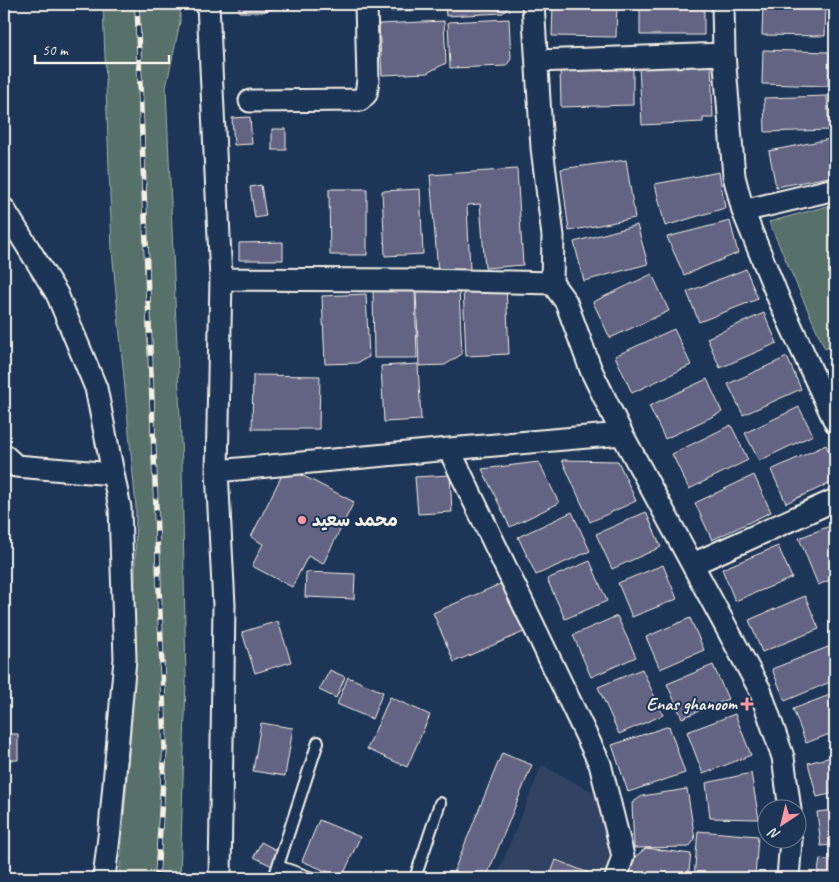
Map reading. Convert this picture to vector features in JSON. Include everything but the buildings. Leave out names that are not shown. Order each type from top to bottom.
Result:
[{"type":"street","points":[[208,4],[221,279],[217,470],[224,605],[222,877]]},
{"type":"street","points":[[250,101],[360,100],[366,94],[368,80],[366,4]]},
{"type":"street","points":[[533,4],[542,148],[553,236],[552,283],[566,302],[591,370],[622,434],[760,690],[784,757],[789,800]]},
{"type":"street","points":[[723,4],[724,54],[734,176],[743,211],[780,302],[835,422]]},
{"type":"street","points":[[536,61],[724,54]]},
{"type":"street","points":[[743,211],[835,189]]},
{"type":"street","points":[[4,209],[58,294],[96,388],[120,508],[125,659],[104,878]]},
{"type":"street","points":[[221,279],[552,283]]},
{"type":"street","points":[[217,470],[622,434]]},
{"type":"street","points":[[449,449],[600,764],[623,856],[616,878]]},
{"type":"street","points":[[4,455],[16,466],[113,474]]},
{"type":"street","points":[[693,564],[835,500]]},
{"type":"street","points":[[788,878],[789,850]]},
{"type":"lane","points":[[274,878],[318,742]]},
{"type":"lane","points":[[415,878],[440,803]]},
{"type":"lane","points":[[278,866],[312,878]]},
{"type":"shaded area","points":[[542,765],[598,795],[609,852],[606,878],[496,878]]},
{"type":"green space","points":[[103,4],[180,4],[180,22],[166,88],[182,464],[186,681],[180,878],[119,878],[133,705],[136,507],[112,250]]},
{"type":"green space","points":[[835,204],[835,344],[825,349],[769,222]]},
{"type":"railway","points":[[137,4],[165,747],[157,878]]},
{"type":"place","name":"محمد سعيد","points":[[302,520]]},
{"type":"place","name":"Enas ghanoom","points":[[747,704]]}]
